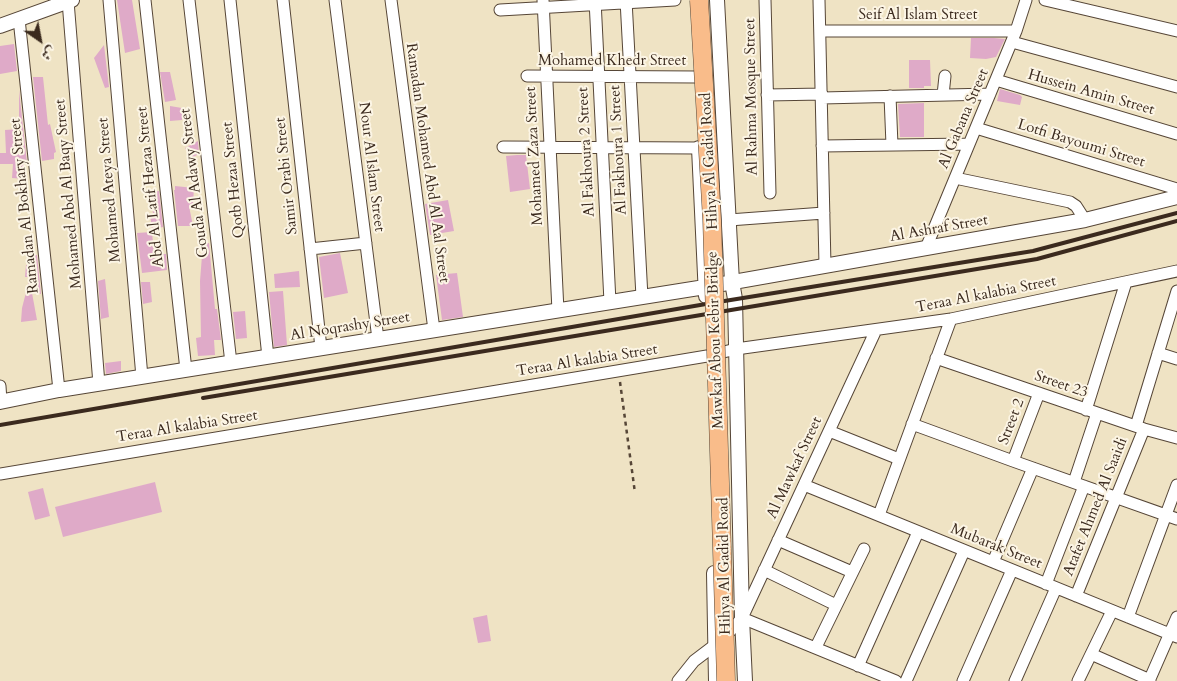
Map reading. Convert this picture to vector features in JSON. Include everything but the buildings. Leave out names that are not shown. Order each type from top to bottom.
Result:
[{"type":"main road","name":"Mawkaf Abou Kebir Bridge","points":[[699,0],[712,220],[726,681]]},
{"type":"main road","name":"Mawkaf Abou Kebir Bridge","points":[[710,0],[723,220],[737,681]]},
{"type":"street","name":"Mohamed Ateya Street","points":[[109,0],[142,377]]},
{"type":"street","name":"Abd Al Latif Hezaa Street","points":[[145,0],[186,370]]},
{"type":"street","name":"Gouda Al Adawy Street","points":[[189,0],[230,363]]},
{"type":"street","name":"Qotb Hezaa Street","points":[[230,0],[268,357]]},
{"type":"street","name":"Samir Orabi Street","points":[[283,0],[321,348]]},
{"type":"street","name":"Nour Al Islam Street","points":[[335,0],[378,339]]},
{"type":"street","name":"Ramadan Mohamed Abd Al Aal Street","points":[[391,0],[434,330]]},
{"type":"street","points":[[500,10],[543,4],[676,0]]},
{"type":"street","name":"Hihya Al Gadid Road","points":[[694,0],[713,489],[716,681]]},
{"type":"street","name":"Hihya Al Gadid Road","points":[[717,0],[732,282],[735,299],[744,681]]},
{"type":"street","name":"Al Rahma Mosque Street","points":[[765,0],[770,193]]},
{"type":"street","points":[[819,0],[825,265]]},
{"type":"street","name":"Al Gabana Street","points":[[926,248],[1014,36],[1026,0]]},
{"type":"street","points":[[1045,0],[1177,31]]},
{"type":"street","points":[[0,26],[70,1]]},
{"type":"street","name":"Mohamed Abd Al Baqy Street","points":[[70,1],[99,384]]},
{"type":"street","name":"Al Fakhoura 1 Street","points":[[626,1],[642,297]]},
{"type":"street","name":"Al Fakhoura 2 Street","points":[[595,2],[610,302]]},
{"type":"street","name":"Mohamed Zaza Street","points":[[543,4],[558,311]]},
{"type":"street","name":"Ramadan Al Bokhary Street","points":[[19,19],[59,390]]},
{"type":"street","name":"Seif Al Islam Street","points":[[820,31],[1014,36],[1177,87]]},
{"type":"street","name":"Mohamed Khedr Street","points":[[527,76],[697,77]]},
{"type":"street","points":[[943,95],[945,76]]},
{"type":"street","name":"Hussein Amin Street","points":[[996,80],[1177,134]]},
{"type":"street","points":[[767,95],[890,96],[990,94]]},
{"type":"street","points":[[890,96],[892,145]]},
{"type":"street","name":"Lotfi Bayoumi Street","points":[[976,128],[1177,189]]},
{"type":"street","points":[[822,146],[969,144]]},
{"type":"street","points":[[503,147],[699,148]]},
{"type":"street","points":[[955,178],[1070,202],[1082,212],[1084,220]]},
{"type":"street","name":"Al Ashraf Street","points":[[705,287],[1084,220],[1177,198]]},
{"type":"street","points":[[729,220],[824,213]]},
{"type":"street","points":[[310,249],[366,243]]},
{"type":"street","name":"Teraa Al kalabia Street","points":[[0,474],[708,356],[736,348],[950,319],[1177,271]]},
{"type":"street","points":[[1015,681],[1051,586],[1079,484],[1092,411],[1126,282]]},
{"type":"street","name":"Al Noqrashy Street","points":[[1,401],[59,390],[705,287]]},
{"type":"street","name":"Atafet Ahmed Al Saaidi","points":[[1076,596],[1116,497],[1140,428],[1158,353],[1177,291]]},
{"type":"street","points":[[879,516],[950,319]]},
{"type":"street","name":"Al Mawkaf Street","points":[[678,681],[694,661],[731,632],[742,618],[876,330]]},
{"type":"street","points":[[1158,353],[1177,359]]},
{"type":"street","name":"Street 23","points":[[936,358],[1140,428],[1177,438]]},
{"type":"street","points":[[0,386],[1,401]]},
{"type":"street","name":"Street 2","points":[[1013,461],[1039,393]]},
{"type":"street","points":[[912,424],[1177,519]]},
{"type":"street","points":[[829,431],[899,460]]},
{"type":"street","points":[[993,562],[1032,468]]},
{"type":"street","name":"Mubarak Street","points":[[804,485],[1173,636]]},
{"type":"street","points":[[1128,617],[1177,485]]},
{"type":"street","points":[[858,666],[918,532]]},
{"type":"street","points":[[778,540],[852,572]]},
{"type":"street","points":[[816,647],[864,549]]},
{"type":"street","points":[[906,681],[964,551]]},
{"type":"street","points":[[764,570],[836,605]]},
{"type":"street","points":[[962,681],[1012,570]]},
{"type":"street","points":[[1078,681],[1112,611]]},
{"type":"street","points":[[1091,654],[1150,681],[1173,636],[1177,617]]},
{"type":"street","points":[[742,618],[896,681]]},
{"type":"path","points":[[619,370],[620,394],[635,493]]},
{"type":"railway","points":[[0,425],[706,304],[1033,251],[1177,213]]},
{"type":"railway","points":[[203,398],[1037,259],[1177,221]]}]
